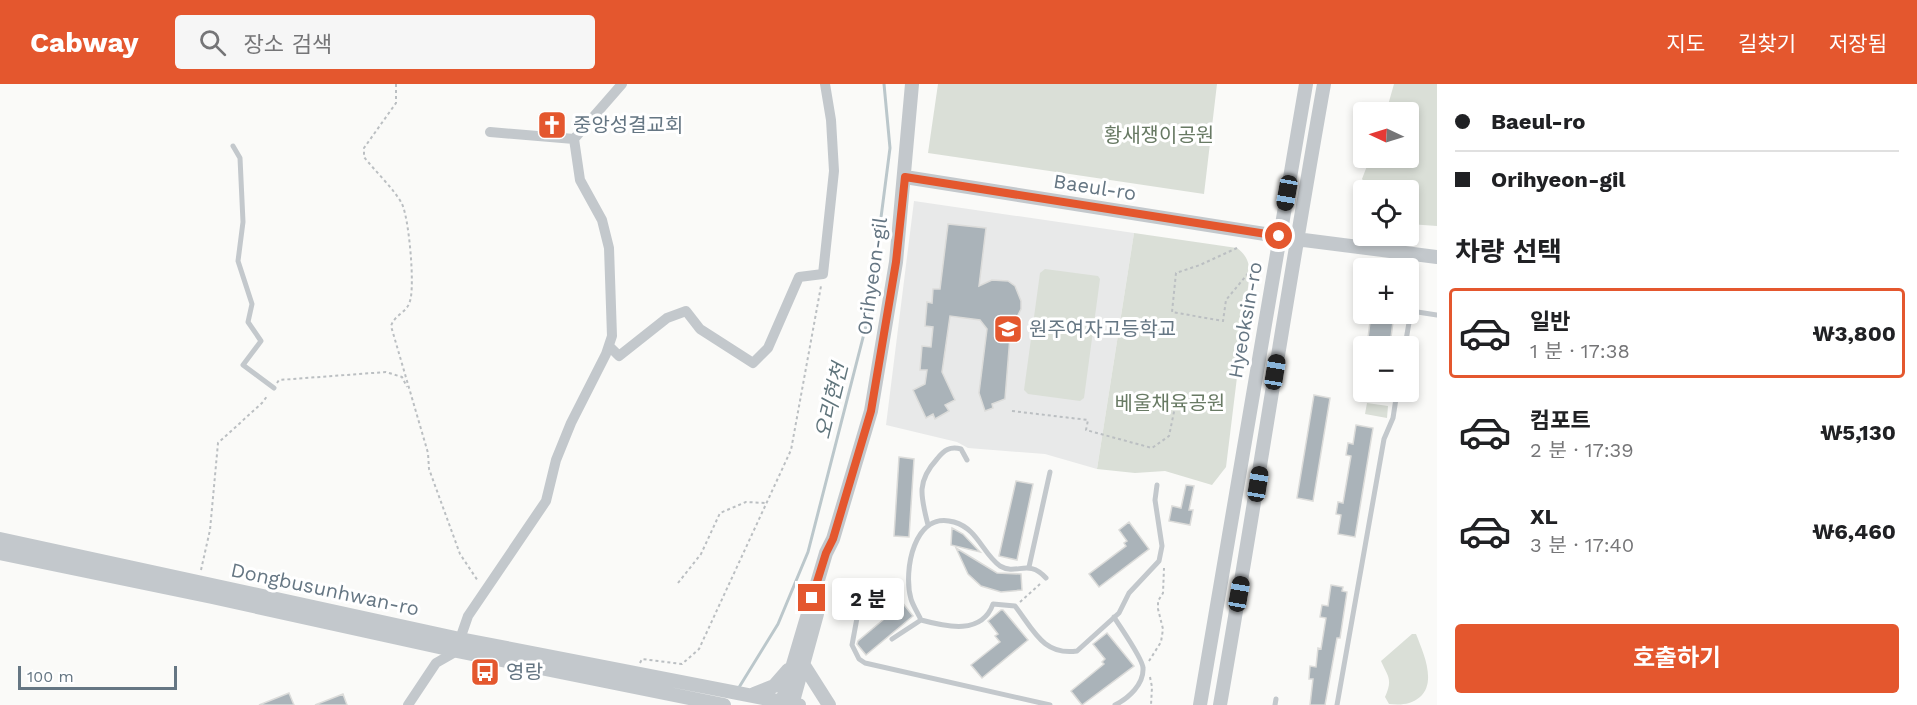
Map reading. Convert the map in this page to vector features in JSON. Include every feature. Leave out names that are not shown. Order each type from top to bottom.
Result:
[{"type":"street","points":[[408,705],[436,663],[458,645],[468,615],[546,501],[556,460],[571,423],[609,346],[612,336],[609,248],[602,220],[580,180],[574,139],[621,84]]},
{"type":"street","points":[[609,346],[619,356],[667,318],[686,311],[700,329],[753,363],[768,348],[799,277],[823,274],[834,171],[831,120],[825,84]]},
{"type":"street","name":"Orihyeon-gil","points":[[789,704],[797,665],[833,552],[833,539],[871,411],[896,262],[912,84]]},
{"type":"street","name":"Hyeoksin-ro","points":[[1200,705],[1306,84]]},
{"type":"street","name":"Hyeoksin-ro","points":[[1220,705],[1296,239],[1324,84]]},
{"type":"street","points":[[490,132],[574,139]]},
{"type":"street","name":"Baeul-ro","points":[[905,177],[1296,239]]},
{"type":"street","points":[[1296,239],[1437,256]]},
{"type":"street","points":[[1233,502],[1254,506]]},
{"type":"street","name":"Dongbusunhwan-ro","points":[[0,539],[198,581],[458,645]]},
{"type":"street","name":"Dongbusunhwan-ro","points":[[0,553],[458,645],[639,677]]},
{"type":"street","points":[[750,695],[774,686],[797,665],[829,705]]},
{"type":"street","points":[[639,677],[750,695],[789,704]]},
{"type":"street","points":[[639,677],[724,705]]},
{"type":"lane","points":[[233,146],[240,158],[243,211],[238,261],[252,303],[248,322],[261,341],[243,365],[274,387]]},
{"type":"lane","points":[[1407,336],[1411,311],[1437,315]]},
{"type":"lane","points":[[1337,705],[1384,439],[1393,418],[1396,402]]},
{"type":"lane","points":[[928,525],[921,499],[922,483],[927,470],[944,451],[954,447],[961,449],[967,460]]},
{"type":"lane","points":[[1029,567],[1050,472]]},
{"type":"lane","points":[[892,639],[921,620],[948,626],[969,627],[979,623],[990,613],[993,604],[1016,606],[1043,642],[1055,651],[1077,651],[1119,613],[1129,593],[1159,561],[1162,546],[1155,501],[1157,485]]},
{"type":"lane","points":[[921,620],[911,598],[910,560],[916,538],[928,525],[943,520],[956,522],[973,532],[990,557],[1002,567],[1029,567],[1039,570],[1046,578]]},
{"type":"lane","points":[[862,591],[852,645],[859,659],[865,663],[1050,705]]},
{"type":"lane","points":[[1114,617],[1143,665],[1135,690],[1125,700],[1115,705]]},
{"type":"path","points":[[396,84],[396,103],[364,148],[363,157],[402,203],[407,219],[411,300],[408,308],[394,318],[391,326],[428,453],[429,469],[460,554],[485,590]]},
{"type":"path","points":[[1237,248],[1176,273],[1172,312],[1223,321],[1227,300],[1250,272]]},
{"type":"path","points":[[639,677],[642,659],[682,664],[699,649],[766,503],[790,450],[823,274]]},
{"type":"path","points":[[198,581],[210,530],[218,443],[262,403],[279,380],[386,372],[402,377],[410,392]]},
{"type":"path","points":[[1012,411],[1088,420],[1086,430],[1152,448],[1169,436],[1175,407]]},
{"type":"path","points":[[678,583],[701,554],[720,513],[746,502],[766,503]]},
{"type":"path","points":[[1152,705],[1149,673],[1143,669],[1161,642],[1163,629],[1158,609],[1165,578],[1164,566],[1159,561]]},
{"type":"path","points":[[1016,606],[1046,578]]},
{"type":"shaded area","name":"원주여자고등학교","points":[[914,201],[1134,233],[1097,469],[1045,454],[968,448],[957,442],[886,425]]},
{"type":"green space","name":"황새쟁이공원","points":[[938,84],[1217,84],[1204,194],[928,153]]},
{"type":"green space","points":[[1394,84],[1437,84],[1437,226],[1419,225],[1419,180],[1362,179],[1366,168],[1419,168],[1419,102],[1389,102]]},
{"type":"green space","name":"베울채육공원","points":[[1134,233],[1237,248],[1245,255],[1248,264],[1250,271],[1226,467],[1212,485],[1165,471],[1135,473],[1097,469]]},
{"type":"green space","points":[[1045,269],[1098,276],[1100,279],[1084,398],[1080,401],[1028,394],[1024,390],[1040,273]]},
{"type":"green space","points":[[1367,403],[1388,406],[1387,418],[1365,414]]},
{"type":"green space","points":[[1412,634],[1416,634],[1425,658],[1428,683],[1425,691],[1413,702],[1389,704],[1385,697],[1389,678],[1381,661]]},
{"type":"building","name":"원주여자고등학교","points":[[948,224],[986,228],[979,286],[992,280],[1008,281],[1015,286],[1021,301],[1021,309],[1011,324],[1005,399],[992,404],[993,408],[985,411],[979,393],[987,329],[980,320],[950,316],[942,372],[955,400],[945,405],[949,411],[935,419],[933,414],[926,418],[913,390],[925,384],[927,370],[920,370],[922,346],[931,347],[933,327],[925,326],[927,302],[932,303],[933,289],[940,289]]},
{"type":"building","points":[[1370,324],[1393,324],[1391,336],[1368,336]]},
{"type":"building","points":[[1314,395],[1330,398],[1313,501],[1297,498]]},
{"type":"building","points":[[1356,425],[1373,428],[1355,537],[1338,534],[1341,515],[1336,514],[1338,502],[1343,503],[1351,456],[1346,455],[1348,443],[1353,444]]},
{"type":"building","points":[[899,457],[914,459],[909,537],[894,536]]},
{"type":"building","points":[[1016,481],[1033,484],[1017,560],[999,556]]},
{"type":"building","points":[[1186,485],[1194,486],[1189,510],[1193,510],[1190,525],[1169,521],[1172,506],[1181,508]]},
{"type":"building","points":[[1129,522],[1149,549],[1099,587],[1089,574],[1126,546],[1124,543],[1127,541],[1119,530]]},
{"type":"building","points":[[952,528],[963,534],[980,552],[951,545]]},
{"type":"building","points":[[956,548],[997,573],[1021,574],[1022,590],[1001,592],[981,586],[968,574]]},
{"type":"building","points":[[1331,585],[1343,587],[1342,591],[1347,592],[1340,638],[1337,638],[1325,705],[1310,705],[1313,679],[1309,679],[1310,666],[1316,667],[1318,648],[1321,649],[1326,618],[1320,617],[1322,605],[1328,606]]},
{"type":"building","points":[[890,587],[913,616],[866,655],[857,644],[858,641],[884,619],[881,616],[887,611],[876,598]]},
{"type":"building","points":[[1001,610],[1028,640],[982,678],[971,665],[1000,642],[995,636],[998,634],[988,621]]},
{"type":"building","points":[[1107,633],[1134,666],[1082,705],[1071,691],[1104,664],[1102,662],[1105,659],[1093,644]]},
{"type":"building","points":[[289,693],[294,705],[259,705]]},
{"type":"building","points":[[343,694],[347,705],[315,705]]},
{"type":"waterway","name":"오리현천","points":[[738,689],[778,624],[808,552],[868,318],[890,148],[884,84]]},
{"type":"place","name":"중앙성결교회","points":[[552,125]]},
{"type":"place","name":"원주여자고등학교","points":[[1008,329]]},
{"type":"place","name":"영랑","points":[[485,672]]},
{"type":"route","points":[[812,598],[826,553],[833,539],[871,411],[896,262],[905,177],[1279,236]]}]
